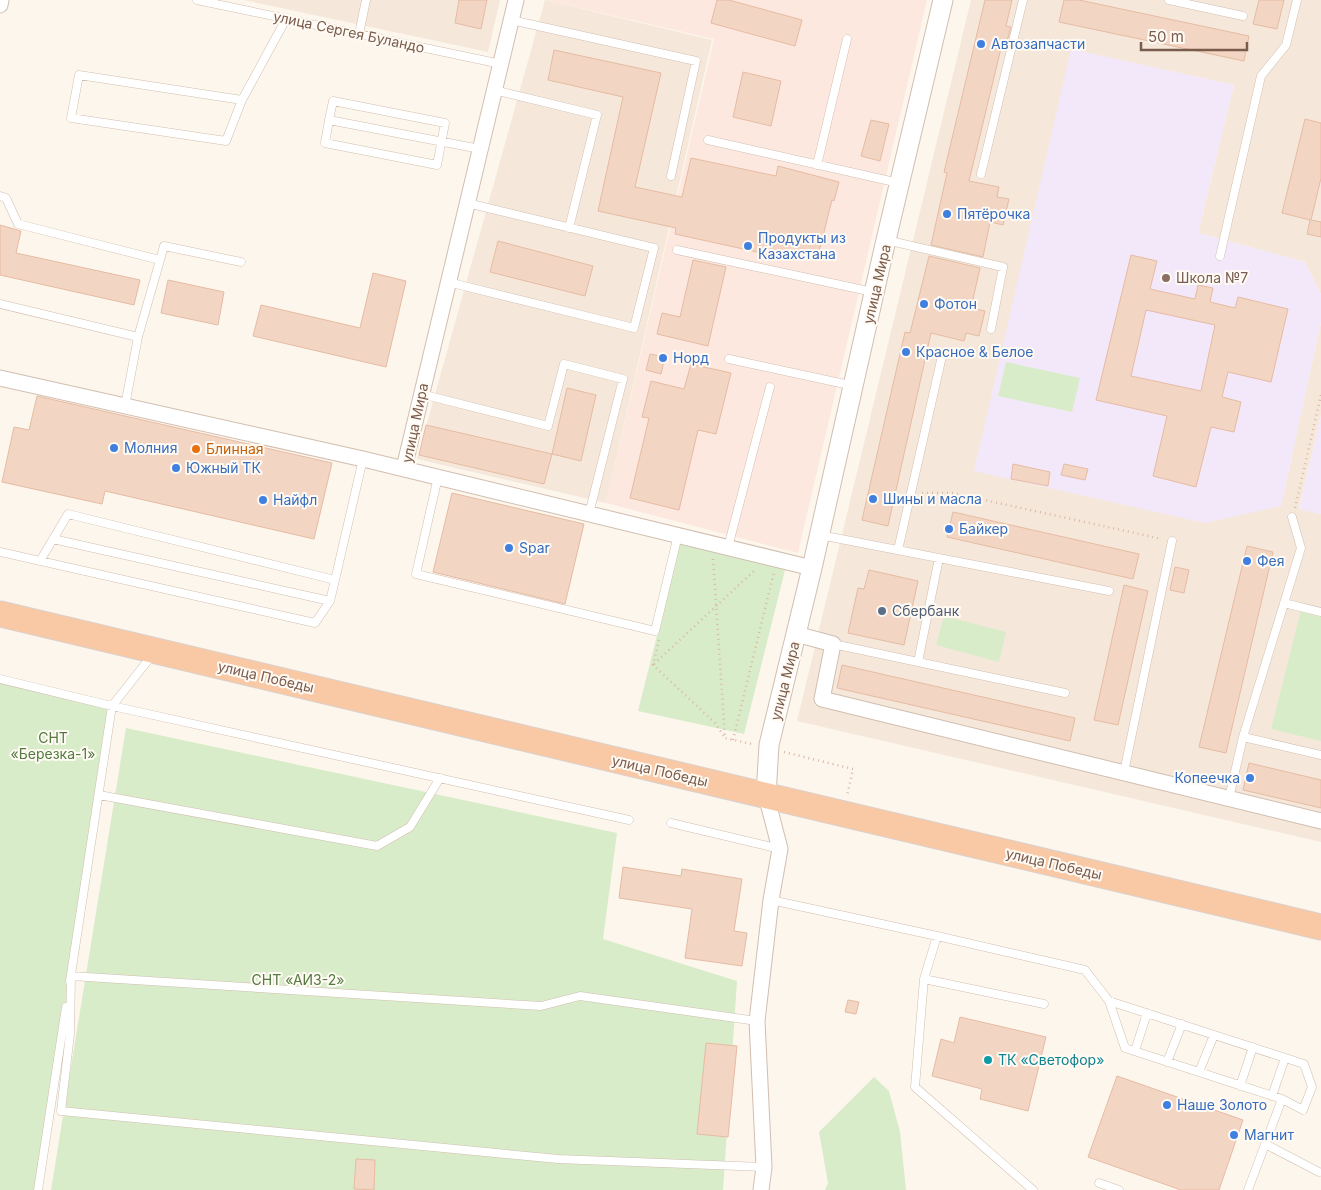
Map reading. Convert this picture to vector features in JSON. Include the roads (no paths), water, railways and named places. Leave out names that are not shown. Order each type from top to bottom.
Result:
[{"type":"highway","name":"улица Победы","points":[[0,614],[1321,927]]},
{"type":"street","points":[[0,4],[1,0]]},
{"type":"street","name":"улица Мира","points":[[516,0],[404,468],[812,568]]},
{"type":"street","name":"улица Мира","points":[[766,795],[770,745],[943,0]]},
{"type":"street","points":[[0,378],[404,468]]},
{"type":"street","points":[[796,634],[833,644],[822,699],[1321,820]]},
{"type":"street","points":[[761,1190],[764,1167],[757,1021],[771,900],[780,849],[766,795]]},
{"type":"lane","name":"улица Сергея Буландо","points":[[197,0],[236,4],[286,19],[501,64]]},
{"type":"lane","points":[[359,34],[366,0]]},
{"type":"lane","points":[[981,174],[1023,0]]},
{"type":"lane","points":[[1169,0],[1243,16]]},
{"type":"lane","points":[[1220,256],[1261,76],[1286,45],[1297,0]]},
{"type":"lane","points":[[242,100],[79,75],[71,118],[226,141],[242,100],[286,19]]},
{"type":"lane","points":[[511,20],[696,61],[671,176]]},
{"type":"lane","points":[[817,165],[847,39]]},
{"type":"lane","points":[[494,90],[597,115],[569,228]]},
{"type":"lane","points":[[333,101],[445,123],[437,165],[325,143],[329,120],[333,101]]},
{"type":"lane","points":[[329,120],[480,149]]},
{"type":"lane","points":[[708,140],[900,184]]},
{"type":"lane","points":[[0,196],[6,198],[18,224],[160,260]]},
{"type":"lane","points":[[448,282],[634,328],[654,248],[467,203]]},
{"type":"lane","points":[[886,240],[1003,267],[991,328]]},
{"type":"lane","points":[[126,406],[138,337],[164,246],[241,262]]},
{"type":"lane","points":[[677,250],[875,292]]},
{"type":"lane","points":[[0,304],[138,337]]},
{"type":"lane","points":[[898,550],[942,356]]},
{"type":"lane","points":[[729,359],[854,386]]},
{"type":"lane","points":[[421,394],[548,426],[564,364],[623,379],[589,514]]},
{"type":"lane","points":[[728,547],[770,387]]},
{"type":"lane","points":[[0,552],[315,623],[330,601],[363,459]]},
{"type":"lane","points":[[438,477],[416,574],[654,631],[678,536]]},
{"type":"lane","points":[[40,561],[68,514],[335,580]]},
{"type":"lane","points":[[1229,798],[1243,737],[1301,548],[1292,517]]},
{"type":"lane","points":[[820,535],[1109,591]]},
{"type":"lane","points":[[53,538],[330,601]]},
{"type":"lane","points":[[1124,772],[1172,541]]},
{"type":"lane","points":[[918,662],[939,558]]},
{"type":"lane","points":[[1284,604],[1321,612]]},
{"type":"lane","points":[[833,644],[1065,693]]},
{"type":"lane","points":[[38,1190],[112,706],[156,651]]},
{"type":"lane","points":[[0,679],[404,772],[440,778],[629,820]]},
{"type":"lane","points":[[1243,737],[1321,755]]},
{"type":"lane","points":[[99,795],[377,846],[410,827],[440,778]]},
{"type":"lane","points":[[671,823],[780,849]]},
{"type":"lane","points":[[771,900],[1085,970],[1109,1001],[1125,1048],[1282,1099],[1303,1110],[1312,1087],[1304,1064],[1109,1001]]},
{"type":"lane","points":[[937,936],[924,979],[915,1087],[1033,1190]]},
{"type":"lane","points":[[71,976],[542,1006],[580,996],[757,1021]]},
{"type":"lane","points":[[71,976],[70,1034],[61,1111],[558,1159],[764,1167]]},
{"type":"lane","points":[[924,979],[1044,1004]]},
{"type":"lane","points":[[1135,1051],[1147,1013]]},
{"type":"lane","points":[[1167,1062],[1182,1024]]},
{"type":"lane","points":[[1199,1072],[1214,1035]]},
{"type":"lane","points":[[1240,1086],[1253,1047]]},
{"type":"lane","points":[[1272,1096],[1285,1058]]},
{"type":"lane","points":[[1248,1190],[1282,1099]]},
{"type":"lane","points":[[1265,1144],[1318,1172]]},
{"type":"lane","points":[[1099,1183],[1119,1190]]},
{"type":"place","name":"Автозапчасти","points":[[981,44]]},
{"type":"place","name":"Пятёрочка","points":[[947,214]]},
{"type":"place","name":"Продукты из Казахстана","points":[[748,246]]},
{"type":"place","name":"Школа №7","points":[[1166,278]]},
{"type":"place","name":"Фотон","points":[[924,304]]},
{"type":"place","name":"Красное & Белое","points":[[906,352]]},
{"type":"place","name":"Норд","points":[[663,358]]},
{"type":"place","name":"Молния","points":[[114,448]]},
{"type":"place","name":"Блинная","points":[[196,449]]},
{"type":"place","name":"Южный ТК","points":[[176,468]]},
{"type":"place","name":"Шины и масла","points":[[873,499]]},
{"type":"place","name":"Найфл","points":[[263,500]]},
{"type":"place","name":"Байкер","points":[[949,529]]},
{"type":"place","name":"Spar","points":[[509,548]]},
{"type":"place","name":"Фея","points":[[1247,561]]},
{"type":"place","name":"Сбербанк","points":[[882,611]]},
{"type":"place","name":"Копеечка","points":[[1250,778]]},
{"type":"place","name":"ТК «Светофор»","points":[[988,1060]]},
{"type":"place","name":"Наше Золото","points":[[1167,1105]]},
{"type":"place","name":"Магнит","points":[[1234,1135]]},
{"type":"park label","name":"СНТ «Березка-1»","points":[[53,746]]},
{"type":"park label","name":"СНТ «АИЗ-2»","points":[[298,980]]}]
